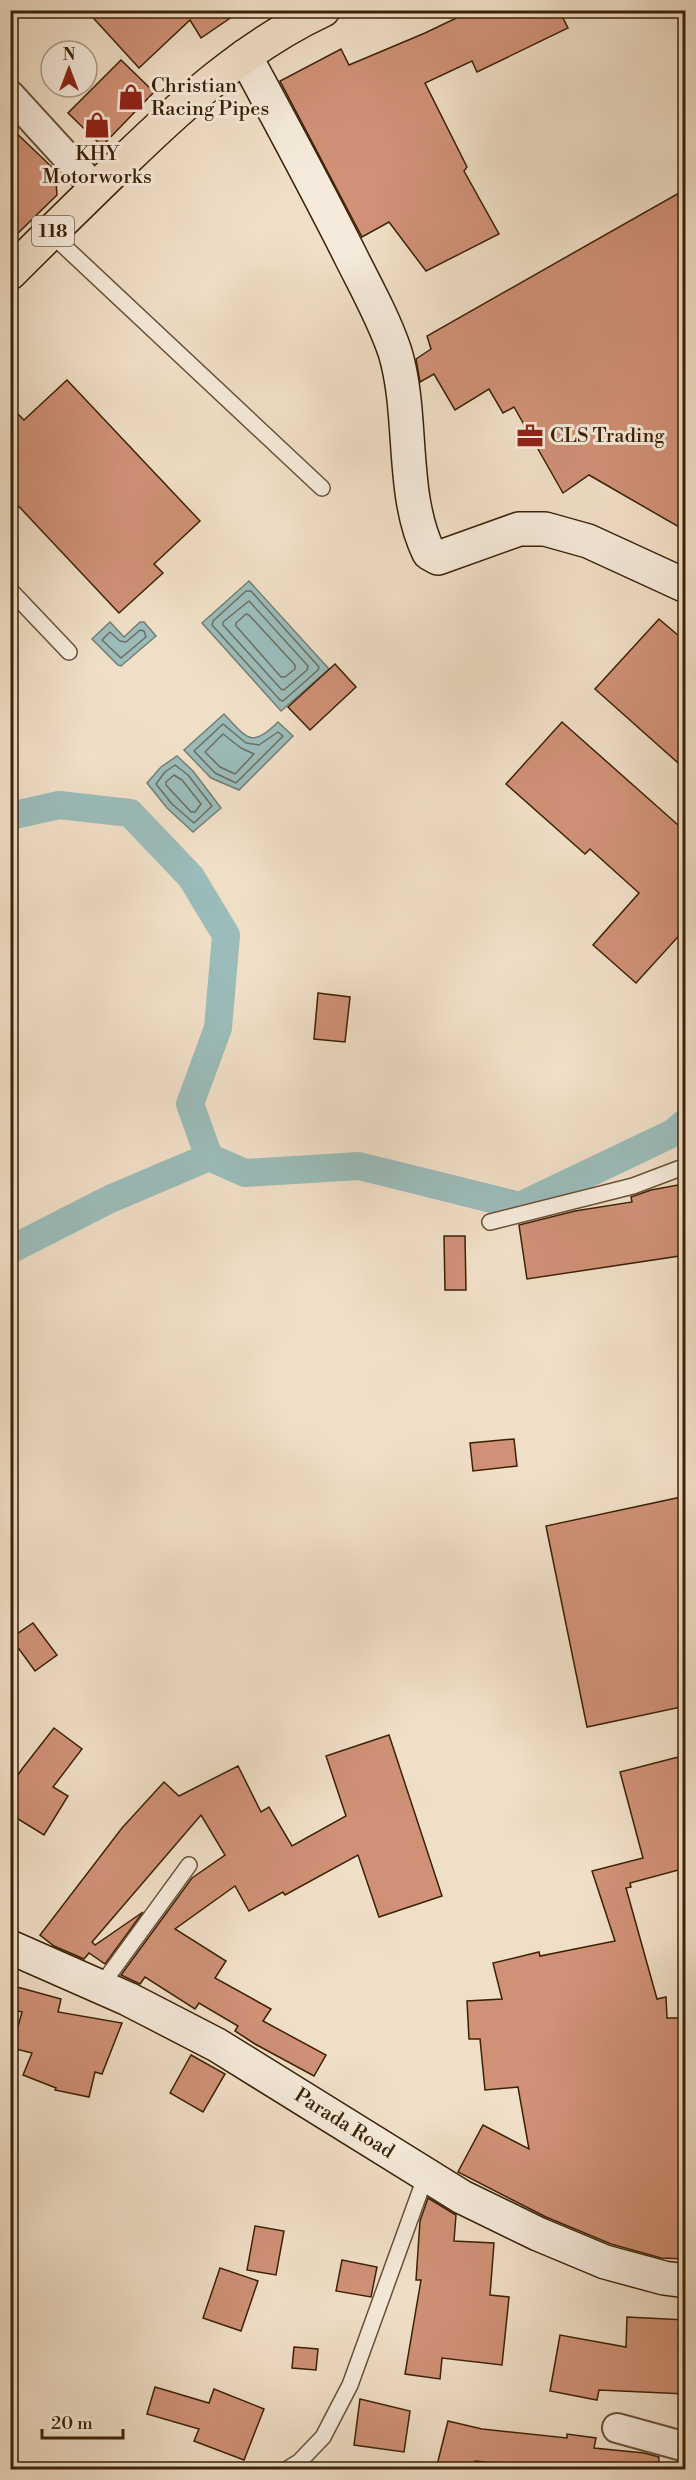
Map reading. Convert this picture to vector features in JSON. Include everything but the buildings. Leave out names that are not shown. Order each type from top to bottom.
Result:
[{"type":"main road","name":"118","points":[[10,273],[166,121],[245,56],[322,10]]},
{"type":"street","points":[[245,56],[327,208],[395,352],[405,400],[415,508],[429,553],[438,558],[519,529],[545,529],[588,541],[686,586]]},
{"type":"street","points":[[10,95],[96,189]]},
{"type":"street","name":"Parada Road","points":[[10,1947],[128,1999],[217,2045],[462,2197],[538,2234],[605,2262],[664,2278],[686,2281]]},
{"type":"street","points":[[616,2428],[686,2447]]},
{"type":"lane","points":[[50,233],[322,488]]},
{"type":"lane","points":[[10,590],[69,652]]},
{"type":"lane","points":[[490,1222],[633,1186],[686,1166]]},
{"type":"lane","points":[[100,1987],[189,1865]]},
{"type":"lane","points":[[295,2467],[323,2437],[350,2385],[426,2175]]},
{"type":"water","points":[[249,581],[329,669],[281,711],[202,623]]},
{"type":"water","points":[[110,622],[124,637],[140,622],[144,622],[156,636],[121,666],[92,639]]},
{"type":"water","points":[[224,714],[238,729],[250,737],[261,736],[278,722],[293,736],[239,790],[211,778],[184,750]]},
{"type":"water","points":[[177,756],[193,771],[221,808],[193,832],[167,808],[147,783],[161,767]]},
{"type":"waterway","points":[[10,816],[59,805],[130,813],[191,877],[226,935],[218,1028],[190,1104],[209,1157],[245,1173],[359,1166],[520,1206],[673,1133],[686,1122]]},
{"type":"waterway","points":[[10,1250],[110,1199],[209,1157]]},
{"type":"place","name":"Christian Racing Pipes","points":[[131,97]]},
{"type":"place","name":"KHY Motorworks","points":[[97,125]]},
{"type":"place","name":"CLS Trading","points":[[530,436]]}]
